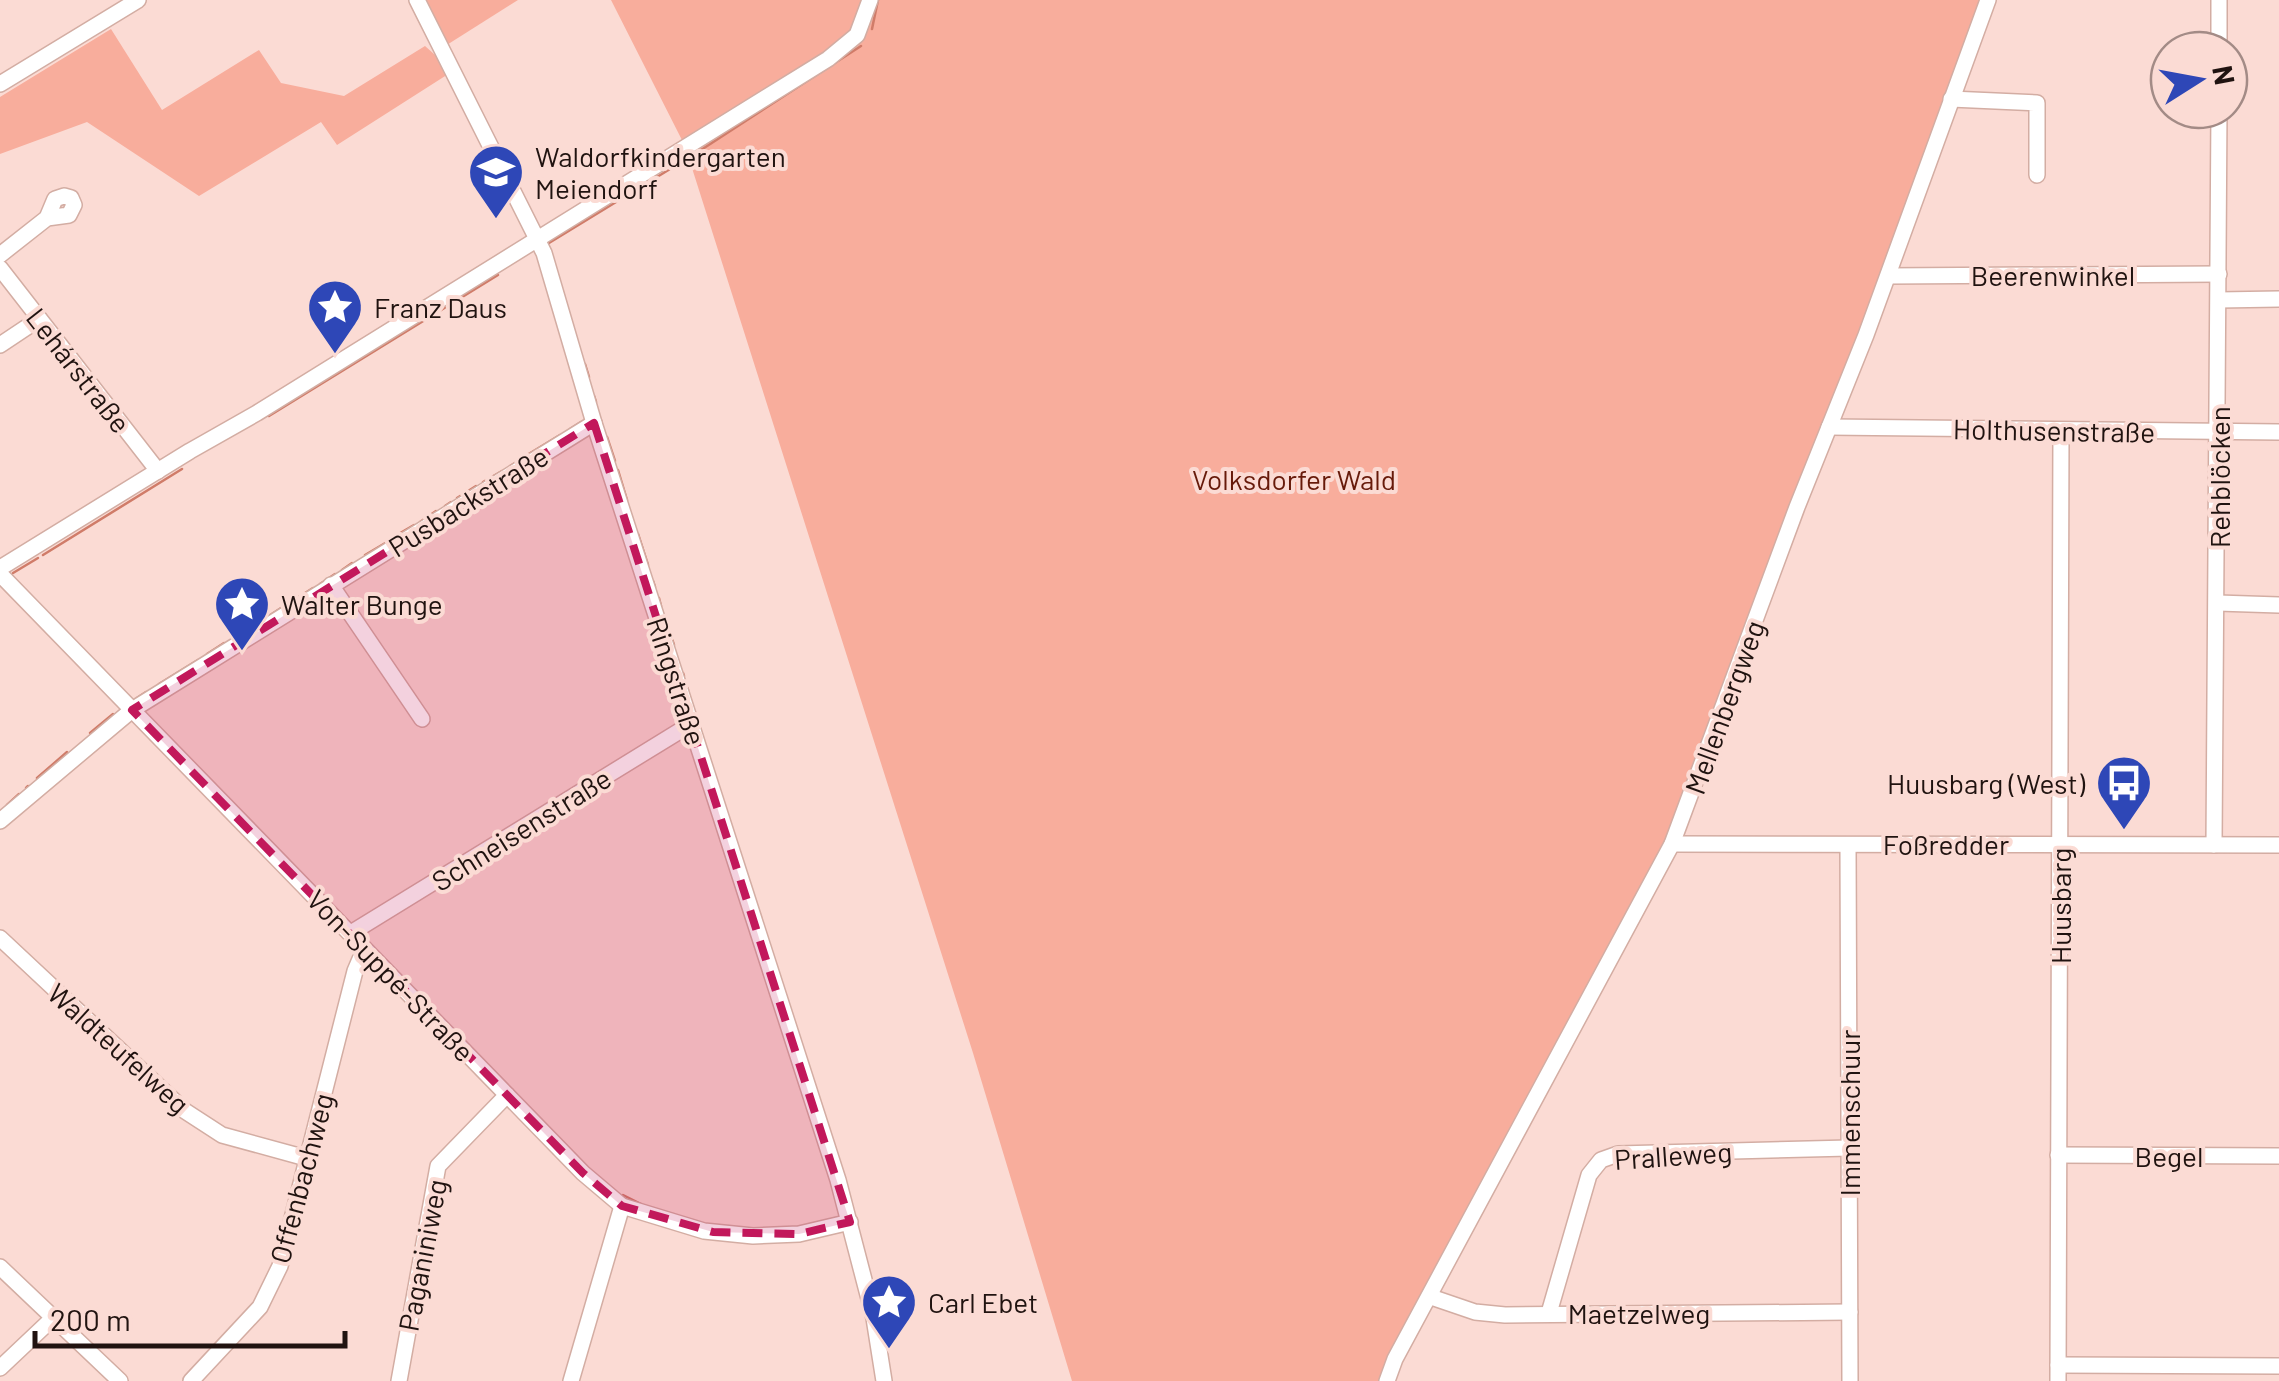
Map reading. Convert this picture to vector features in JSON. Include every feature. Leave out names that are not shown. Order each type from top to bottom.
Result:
[{"type":"street","name":"Ringstraße","points":[[417,0],[538,239],[850,1222],[874,1318],[884,1381]]},
{"type":"street","points":[[0,571],[174,462],[226,445],[257,413],[828,59],[858,35],[870,0]]},
{"type":"street","name":"Mellenbergweg","points":[[1387,1381],[1672,844],[1888,276],[1988,0]]},
{"type":"street","points":[[2219,30],[2220,0]]},
{"type":"street","points":[[0,84],[133,1]]},
{"type":"street","points":[[1951,99],[2037,103],[2038,175]]},
{"type":"street","name":"Rehblöcken","points":[[2214,845],[2219,130]]},
{"type":"street","points":[[0,255],[47,218]]},
{"type":"street","name":"Lehárstraße","points":[[0,268],[158,472]]},
{"type":"street","name":"Beerenwinkel","points":[[1888,276],[2219,274]]},
{"type":"street","points":[[2219,300],[2279,299]]},
{"type":"street","points":[[0,345],[40,320]]},
{"type":"street","name":"Pusbackstraße","points":[[0,821],[132,710],[594,423]]},
{"type":"street","name":"Holthusenstraße","points":[[1828,427],[2279,432]]},
{"type":"street","name":"Huusbarg","points":[[2058,1373],[2061,431]]},
{"type":"street","name":"Von-Suppé-Straße","points":[[0,571],[364,950],[583,1173],[622,1206],[704,1231],[753,1236],[799,1234],[850,1222]]},
{"type":"street","points":[[332,586],[422,719]]},
{"type":"street","points":[[0,600],[16,591]]},
{"type":"street","points":[[2218,603],[2279,605]]},
{"type":"street","name":"Schneisenstraße","points":[[351,933],[691,724]]},
{"type":"street","name":"Foßredder","points":[[1672,844],[2279,845]]},
{"type":"street","name":"Immenschuur","points":[[1848,845],[1850,1381]]},
{"type":"street","name":"Waldteufelweg","points":[[0,938],[185,1111],[222,1134],[306,1158]]},
{"type":"street","name":"Offenbachweg","points":[[190,1381],[260,1308],[280,1266],[355,971],[364,950]]},
{"type":"street","name":"Paganiniweg","points":[[399,1381],[438,1166],[507,1095]]},
{"type":"street","name":"Pralleweg","points":[[1549,1313],[1589,1175],[1601,1160],[1618,1154],[1849,1148]]},
{"type":"street","name":"Begel","points":[[2058,1155],[2279,1156]]},
{"type":"street","points":[[570,1381],[622,1206]]},
{"type":"street","points":[[0,1267],[120,1381]]},
{"type":"street","name":"Maetzelweg","points":[[1430,1297],[1475,1312],[1505,1316],[1850,1312]]},
{"type":"street","points":[[0,1368],[53,1318]]},
{"type":"street","points":[[2058,1373],[2279,1366]]},
{"type":"highlighted area","points":[[594,423],[850,1222],[799,1234],[713,1232],[622,1206],[583,1173],[132,710]]},
{"type":"green space","points":[[422,0],[518,0],[442,48]]},
{"type":"green space","name":"Volksdorfer Wald","points":[[611,0],[1985,0],[1666,847],[1381,1381],[1072,1381],[973,1053],[685,146]]},
{"type":"green space","points":[[111,29],[162,110],[259,50],[281,83],[344,96],[425,46],[453,71],[337,145],[321,122],[199,196],[87,122],[0,154],[0,97]]},
{"type":"waterway","points":[[872,29],[878,0]]},
{"type":"waterway","points":[[701,150],[861,46]]},
{"type":"waterway","points":[[549,243],[693,155]]},
{"type":"waterway","points":[[269,416],[498,275]]},
{"type":"waterway","points":[[585,364],[589,377]]},
{"type":"waterway","points":[[594,396],[596,402]]},
{"type":"waterway","points":[[570,429],[581,422]]},
{"type":"waterway","points":[[527,455],[560,435]]},
{"type":"waterway","points":[[607,437],[615,461]]},
{"type":"waterway","points":[[510,466],[520,460]]},
{"type":"waterway","points":[[43,555],[182,469]]},
{"type":"waterway","points":[[618,470],[627,500]]},
{"type":"waterway","points":[[483,482],[502,471]]},
{"type":"waterway","points":[[457,498],[476,486]]},
{"type":"waterway","points":[[445,506],[451,502]]},
{"type":"waterway","points":[[420,522],[436,511]]},
{"type":"waterway","points":[[395,536],[414,525]]},
{"type":"waterway","points":[[638,534],[648,565]]},
{"type":"waterway","points":[[365,555],[387,542]]},
{"type":"waterway","points":[[13,573],[38,558]]},
{"type":"waterway","points":[[342,570],[352,563]]},
{"type":"waterway","points":[[320,584],[335,574]]},
{"type":"waterway","points":[[653,581],[655,587]]},
{"type":"waterway","points":[[294,600],[313,588]]},
{"type":"waterway","points":[[659,598],[661,606]]},
{"type":"waterway","points":[[252,627],[281,608]]},
{"type":"waterway","points":[[665,617],[666,622]]},
{"type":"waterway","points":[[234,637],[244,632]]},
{"type":"waterway","points":[[671,636],[674,645]]},
{"type":"waterway","points":[[207,654],[224,643]]},
{"type":"waterway","points":[[159,684],[198,660]]},
{"type":"waterway","points":[[686,682],[688,690]]},
{"type":"waterway","points":[[137,698],[146,692]]},
{"type":"waterway","points":[[90,733],[113,714]]},
{"type":"waterway","points":[[37,778],[67,752]]},
{"type":"waterway","points":[[7,805],[19,794]]},
{"type":"waterway","points":[[623,1195],[641,1204]]},
{"type":"place","name":"Waldorfkindergarten Meiendorf","points":[[496,221]]},
{"type":"place","name":"Franz Daus","points":[[335,356]]},
{"type":"place","name":"Walter Bunge","points":[[242,653]]},
{"type":"place","name":"Huusbarg (West)","points":[[2124,832]]},
{"type":"place","name":"Carl Ebet","points":[[889,1351]]}]
